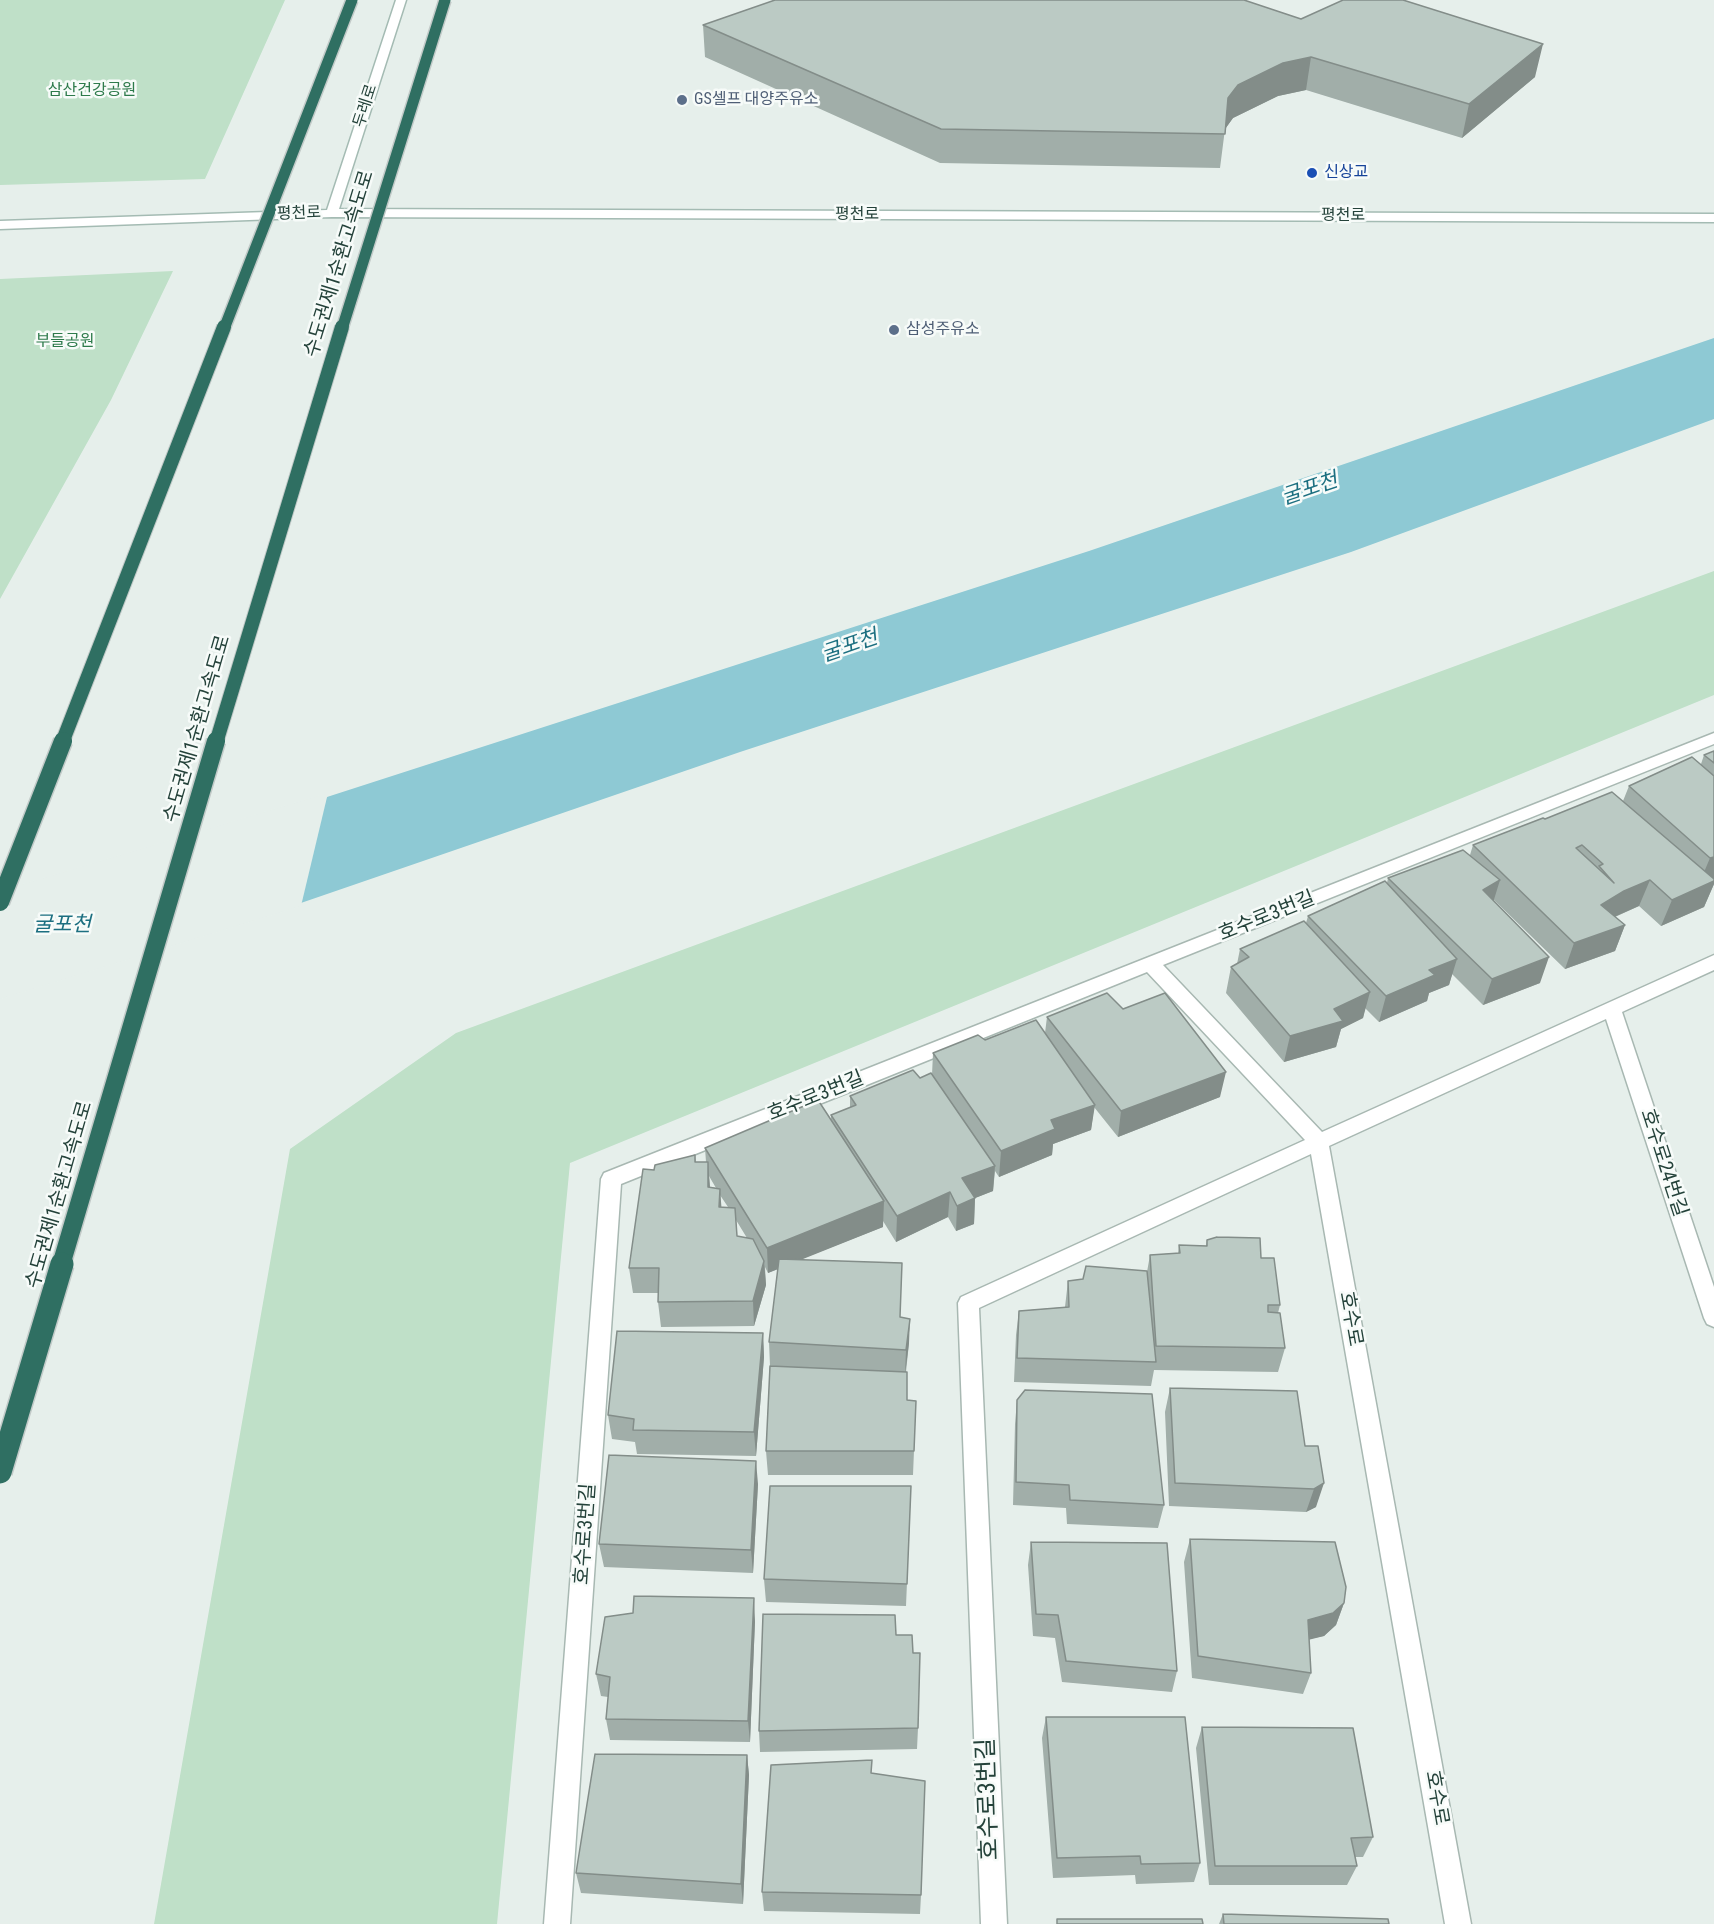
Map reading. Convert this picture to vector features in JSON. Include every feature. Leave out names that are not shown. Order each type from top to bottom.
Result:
[{"type":"highway","points":[[0,902],[352,0]]},
{"type":"highway","name":"수도권제1순환고속도로","points":[[0,1472],[279,529],[445,0]]},
{"type":"street","name":"두레로","points":[[332,213],[401,0]]},
{"type":"street","name":"평천로","points":[[0,225],[332,213],[1714,218]]},
{"type":"street","name":"호수로3번길","points":[[558,1924],[611,1179],[1714,738]]},
{"type":"street","points":[[1150,963],[1319,1142],[1714,962]]},
{"type":"street","name":"호수로24번길","points":[[1612,1008],[1714,1318]]},
{"type":"street","name":"호수로3번길","points":[[994,1924],[968,1303],[1319,1142]]},
{"type":"street","name":"호수로","points":[[1319,1142],[1458,1924]]},
{"type":"green space","name":"삼산건강공원","points":[[0,0],[285,0],[205,179],[0,185]]},
{"type":"green space","name":"부들공원","points":[[173,271],[111,400],[0,599],[0,279]]},
{"type":"green space","points":[[1714,571],[1714,695],[570,1163],[497,1924],[154,1924],[290,1149],[456,1033]]},
{"type":"water","name":"굴포천","points":[[1714,338],[1714,419],[1351,552],[740,752],[266,915],[0,894],[327,797],[1089,551]]},
{"type":"pier","points":[[328,793],[301,906],[0,999],[0,891]]},
{"type":"building","points":[[775,0],[1244,0],[1301,19],[1343,0],[1403,0],[1543,44],[1469,104],[1311,57],[1283,63],[1238,85],[1228,98],[1225,134],[941,129],[703,25]]},
{"type":"building","points":[[1714,751],[1714,763],[1704,755]]},
{"type":"building","points":[[1692,757],[1714,776],[1714,857],[1710,858],[1629,786]]},
{"type":"building","points":[[1612,792],[1714,881],[1672,900],[1650,880],[1624,891],[1601,905],[1625,925],[1574,943],[1473,845]],"holes":[[[1582,845],[1603,864],[1599,866],[1614,883],[1576,848]]]},
{"type":"building","points":[[1463,850],[1500,880],[1483,890],[1549,957],[1492,979],[1388,878]]},
{"type":"building","points":[[1385,881],[1457,959],[1429,970],[1435,975],[1386,996],[1308,916]]},
{"type":"building","points":[[1304,921],[1370,992],[1334,1009],[1343,1021],[1290,1036],[1231,967],[1249,957],[1240,949]]},
{"type":"building","points":[[1107,993],[1123,1009],[1165,993],[1226,1072],[1121,1111],[1047,1017]]},
{"type":"building","points":[[1036,1020],[1095,1105],[1051,1120],[1055,1129],[1001,1151],[933,1053],[978,1035],[985,1040]]},
{"type":"building","points":[[913,1070],[920,1078],[931,1073],[995,1166],[962,1178],[975,1198],[957,1206],[950,1192],[897,1216],[831,1115],[856,1105],[850,1096]]},
{"type":"building","points":[[818,1100],[884,1201],[767,1248],[705,1148]]},
{"type":"building","points":[[695,1155],[695,1162],[708,1162],[708,1187],[720,1189],[719,1207],[735,1208],[737,1236],[753,1239],[764,1261],[753,1301],[658,1302],[659,1268],[629,1268],[643,1169],[654,1170],[655,1165]]},
{"type":"building","points":[[1217,1237],[1260,1238],[1261,1258],[1274,1258],[1280,1305],[1268,1305],[1268,1312],[1280,1313],[1285,1348],[1156,1346],[1150,1255],[1180,1253],[1179,1245],[1207,1246],[1207,1240]]},
{"type":"building","points":[[779,1259],[902,1263],[900,1317],[910,1319],[906,1350],[769,1342]]},
{"type":"building","points":[[1086,1266],[1147,1271],[1156,1362],[1017,1358],[1019,1311],[1069,1307],[1068,1281],[1083,1279]]},
{"type":"building","points":[[617,1331],[763,1333],[754,1432],[633,1430],[634,1419],[608,1415]]},
{"type":"building","points":[[770,1366],[907,1372],[907,1400],[916,1401],[914,1451],[766,1451]]},
{"type":"building","points":[[1170,1388],[1297,1391],[1305,1446],[1318,1446],[1324,1483],[1314,1489],[1175,1483]]},
{"type":"building","points":[[1025,1390],[1152,1394],[1164,1505],[1070,1500],[1069,1485],[1016,1482],[1017,1400]]},
{"type":"building","points":[[609,1455],[756,1461],[751,1550],[599,1544]]},
{"type":"building","points":[[770,1486],[911,1486],[907,1584],[764,1579]]},
{"type":"building","points":[[1190,1539],[1335,1542],[1346,1587],[1344,1603],[1333,1613],[1308,1620],[1311,1673],[1198,1656]]},
{"type":"building","points":[[1031,1542],[1167,1543],[1177,1671],[1066,1661],[1058,1615],[1036,1614]]},
{"type":"building","points":[[634,1596],[754,1598],[748,1721],[606,1719],[610,1677],[596,1674],[605,1617],[633,1613]]},
{"type":"building","points":[[763,1614],[895,1615],[896,1635],[912,1635],[913,1653],[920,1653],[918,1728],[759,1731]]},
{"type":"building","points":[[1046,1717],[1185,1717],[1200,1863],[1141,1864],[1140,1856],[1057,1858]]},
{"type":"building","points":[[1202,1727],[1353,1728],[1373,1837],[1351,1838],[1357,1866],[1215,1866]]},
{"type":"building","points":[[595,1754],[747,1755],[741,1884],[576,1873]]},
{"type":"building","points":[[872,1760],[871,1773],[925,1781],[921,1895],[762,1892],[771,1765]]},
{"type":"building","points":[[1223,1914],[1388,1919],[1389,1924],[1224,1924]]},
{"type":"building","points":[[1057,1919],[1202,1919],[1203,1924],[1057,1924]]},
{"type":"place","name":"GS셀프 대양주유소","points":[[682,100]]},
{"type":"place","name":"신상교","points":[[1312,173]]},
{"type":"place","name":"삼성주유소","points":[[894,330]]}]
